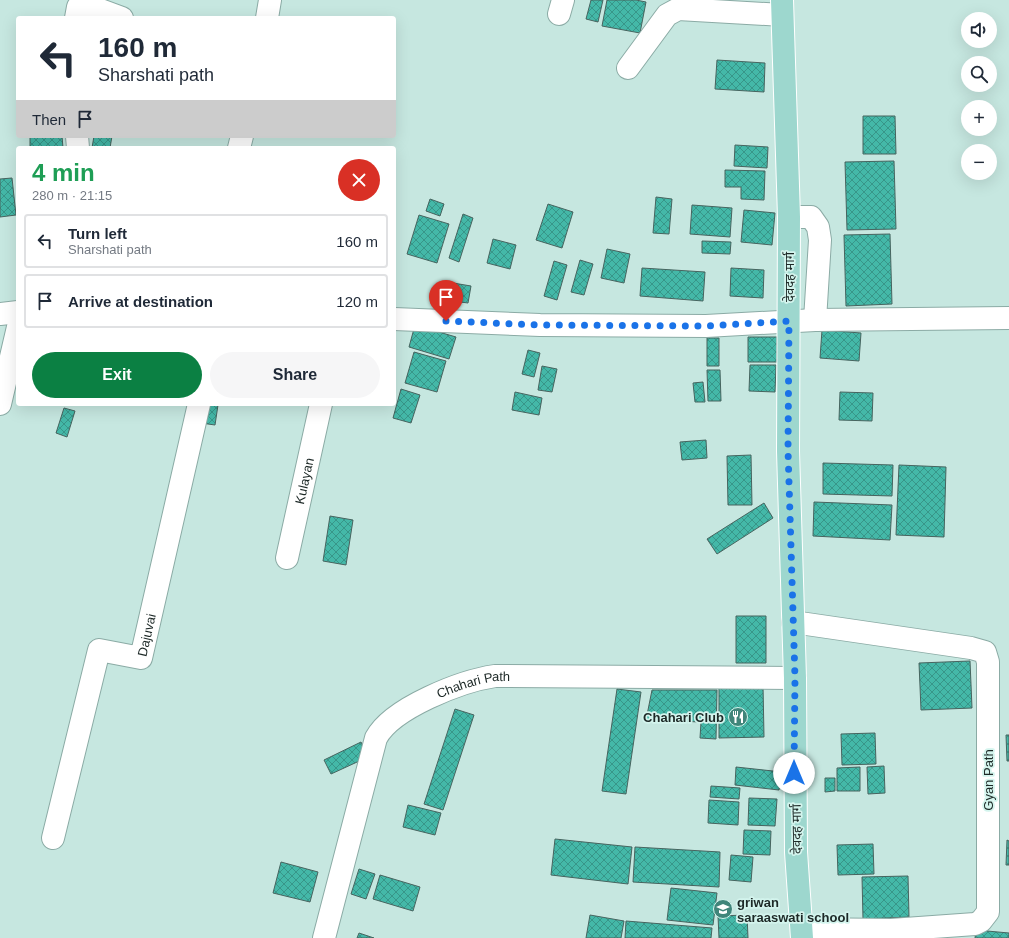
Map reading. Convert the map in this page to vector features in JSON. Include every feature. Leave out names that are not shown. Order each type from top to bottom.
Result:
[{"type":"main road","name":"देवदह मार्ग","points":[[782,8],[789,217],[788,450],[795,678],[796,852],[803,933]]},
{"type":"street","points":[[267,16],[270,0]]},
{"type":"street","points":[[76,16],[78,7],[84,4],[117,16]]},
{"type":"street","points":[[628,68],[667,15],[672,11],[678,9],[782,8]]},
{"type":"street","points":[[789,217],[810,217],[818,227],[820,240],[815,320]]},
{"type":"street","points":[[0,314],[16,312]]},
{"type":"street","points":[[396,319],[540,325],[698,326],[815,320],[1009,318]]},
{"type":"street","points":[[0,404],[16,336]]},
{"type":"street","name":"Dajuvai","points":[[53,838],[98,650],[141,658],[199,406]]},
{"type":"street","name":"Kulayan","points":[[287,558],[321,406]]},
{"type":"street","name":"Gyan Path","points":[[793,622],[971,648],[985,652],[988,662],[988,912],[981,921],[975,924],[891,930],[803,933]]},
{"type":"street","name":"Chahari Path","points":[[324,938],[376,738],[380,729],[430,696],[470,681],[495,676],[795,678]]},
{"type":"building","points":[[591,0],[603,0],[598,22],[586,19]]},
{"type":"building","points":[[607,0],[636,0],[646,2],[640,33],[602,26]]},
{"type":"building","points":[[717,60],[765,63],[764,92],[715,89]]},
{"type":"building","points":[[863,116],[895,116],[896,154],[863,154]]},
{"type":"building","points":[[30,138],[62,138],[63,146],[30,146]]},
{"type":"building","points":[[94,138],[112,138],[110,146],[92,146]]},
{"type":"building","points":[[735,145],[768,147],[767,168],[734,166]]},
{"type":"building","points":[[894,161],[896,229],[847,230],[845,162]]},
{"type":"building","points":[[725,170],[765,171],[764,200],[741,199],[741,187],[725,187]]},
{"type":"building","points":[[12,178],[16,215],[0,217],[0,179]]},
{"type":"building","points":[[656,197],[672,199],[669,234],[653,233]]},
{"type":"building","points":[[430,199],[444,204],[440,216],[426,211]]},
{"type":"building","points":[[548,204],[573,212],[562,248],[536,240]]},
{"type":"building","points":[[692,205],[732,208],[730,237],[690,234]]},
{"type":"building","points":[[744,210],[775,213],[772,245],[741,242]]},
{"type":"building","points":[[463,214],[473,218],[459,262],[449,258]]},
{"type":"building","points":[[419,215],[449,224],[437,263],[407,254]]},
{"type":"building","points":[[890,234],[892,304],[846,306],[844,235]]},
{"type":"building","points":[[493,239],[516,245],[510,269],[487,263]]},
{"type":"building","points":[[702,241],[731,242],[730,254],[702,253]]},
{"type":"building","points":[[607,249],[630,254],[624,283],[601,278]]},
{"type":"building","points":[[580,260],[593,264],[584,295],[571,292]]},
{"type":"building","points":[[554,261],[567,265],[557,300],[544,296]]},
{"type":"building","points":[[642,268],[705,272],[703,301],[640,296]]},
{"type":"building","points":[[731,268],[764,270],[763,298],[730,296]]},
{"type":"building","points":[[447,282],[471,286],[468,303],[445,300]]},
{"type":"building","points":[[415,325],[456,337],[449,359],[409,347]]},
{"type":"building","points":[[822,330],[861,333],[859,361],[820,358]]},
{"type":"building","points":[[748,337],[777,337],[777,362],[748,362]]},
{"type":"building","points":[[707,338],[719,338],[719,366],[707,366]]},
{"type":"building","points":[[528,350],[540,353],[534,377],[522,374]]},
{"type":"building","points":[[414,352],[446,361],[437,392],[405,383]]},
{"type":"building","points":[[750,365],[776,365],[775,392],[749,391]]},
{"type":"building","points":[[542,366],[557,369],[552,392],[538,390]]},
{"type":"building","points":[[707,370],[720,370],[721,401],[708,401]]},
{"type":"building","points":[[703,382],[705,402],[695,402],[693,383]]},
{"type":"building","points":[[401,389],[420,395],[411,423],[393,418]]},
{"type":"building","points":[[515,392],[542,398],[539,415],[512,410]]},
{"type":"building","points":[[840,392],[873,393],[872,421],[839,420]]},
{"type":"building","points":[[204,406],[218,406],[215,425],[201,423]]},
{"type":"building","points":[[64,408],[75,411],[67,437],[56,433]]},
{"type":"building","points":[[706,440],[707,458],[682,460],[680,442]]},
{"type":"building","points":[[751,455],[752,505],[728,505],[727,456]]},
{"type":"building","points":[[823,463],[893,465],[892,496],[823,494]]},
{"type":"building","points":[[899,465],[946,467],[944,537],[896,535]]},
{"type":"building","points":[[814,502],[892,505],[890,540],[813,536]]},
{"type":"building","points":[[764,503],[773,518],[717,554],[707,539]]},
{"type":"building","points":[[330,516],[353,520],[346,565],[323,561]]},
{"type":"building","points":[[736,616],[766,616],[766,663],[736,663]]},
{"type":"building","points":[[970,661],[972,708],[921,710],[919,663]]},
{"type":"building","points":[[719,685],[763,685],[764,737],[719,738]]},
{"type":"building","points":[[617,689],[641,692],[626,794],[602,791]]},
{"type":"building","points":[[652,690],[717,690],[716,739],[700,738],[701,722],[646,720]]},
{"type":"building","points":[[455,709],[474,715],[443,810],[424,804]]},
{"type":"building","points":[[875,733],[876,764],[842,765],[841,734]]},
{"type":"building","points":[[1006,735],[1009,735],[1009,761],[1007,761]]},
{"type":"building","points":[[361,742],[368,757],[331,774],[324,760]]},
{"type":"building","points":[[884,766],[885,793],[868,794],[867,767]]},
{"type":"building","points":[[736,767],[782,772],[779,790],[735,785]]},
{"type":"building","points":[[860,767],[860,791],[837,791],[837,768]]},
{"type":"building","points":[[825,778],[835,778],[835,791],[825,792]]},
{"type":"building","points":[[711,786],[740,788],[739,799],[710,797]]},
{"type":"building","points":[[749,798],[777,799],[775,826],[748,825]]},
{"type":"building","points":[[709,800],[739,802],[738,825],[708,823]]},
{"type":"building","points":[[408,805],[441,813],[435,835],[403,827]]},
{"type":"building","points":[[744,830],[771,831],[770,855],[743,854]]},
{"type":"building","points":[[555,839],[632,847],[628,884],[551,875]]},
{"type":"building","points":[[1007,840],[1009,841],[1009,865],[1006,865]]},
{"type":"building","points":[[873,844],[874,874],[838,875],[837,845]]},
{"type":"building","points":[[635,847],[720,852],[719,887],[633,882]]},
{"type":"building","points":[[731,855],[753,857],[751,882],[729,880]]},
{"type":"building","points":[[281,862],[318,872],[310,902],[273,893]]},
{"type":"building","points":[[359,869],[375,874],[366,899],[351,894]]},
{"type":"building","points":[[380,875],[420,887],[413,911],[373,899]]},
{"type":"building","points":[[908,876],[909,917],[863,919],[862,877]]},
{"type":"building","points":[[671,888],[717,893],[713,925],[667,920]]},
{"type":"building","points":[[590,915],[624,921],[621,938],[586,938]]},
{"type":"building","points":[[747,915],[748,938],[719,938],[718,916]]},
{"type":"building","points":[[626,921],[712,928],[711,938],[625,938]]},
{"type":"building","points":[[976,930],[1009,933],[1009,938],[975,938]]},
{"type":"building","points":[[359,933],[374,938],[357,938]]},
{"type":"place","name":"Chahari Club","points":[[738,717]]},
{"type":"place","name":"griwan saraaswati school","points":[[723,909]]},
{"type":"route","points":[[446,321],[540,325],[706,326],[789,321],[788,450],[795,678],[794,773]]}]
